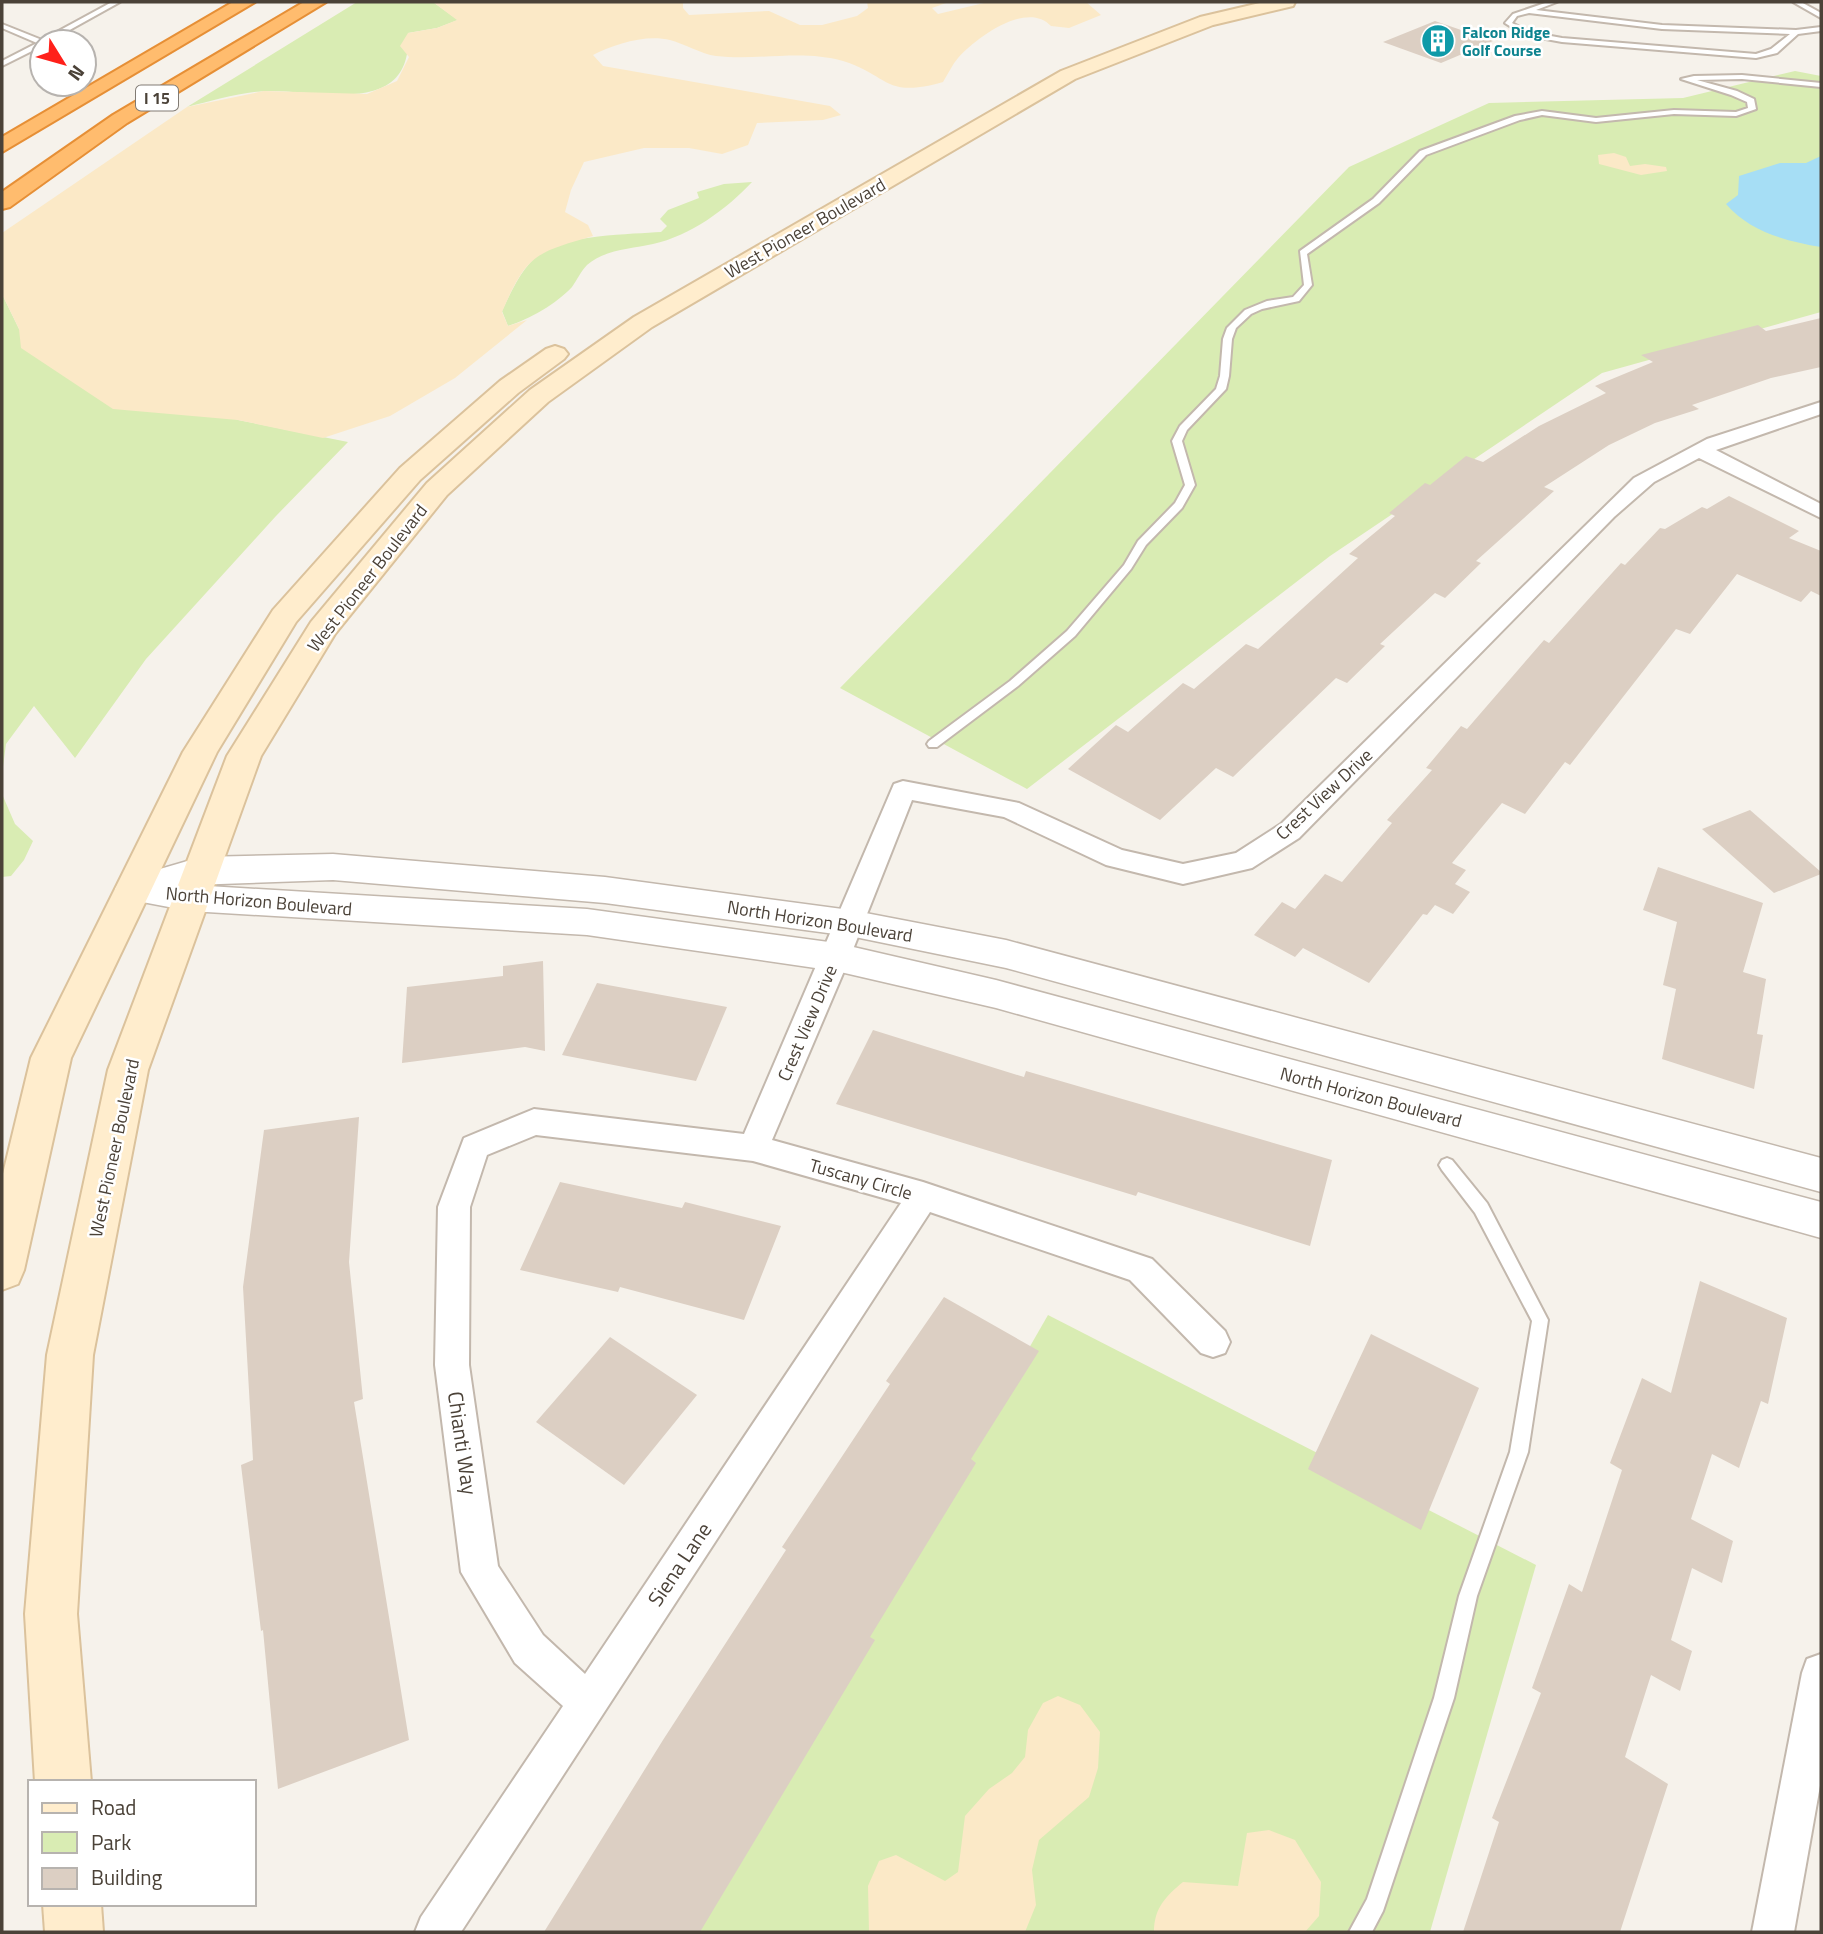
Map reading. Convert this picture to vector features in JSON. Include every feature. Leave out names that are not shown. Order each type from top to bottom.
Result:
[{"type":"highway","name":"I 15","points":[[2,146],[246,2]]},
{"type":"highway","name":"I 15","points":[[2,202],[120,119],[317,2]]},
{"type":"main road","name":"West Pioneer Boulevard","points":[[2,1270],[51,1058],[200,752],[284,617],[410,474],[509,387],[612,312],[1048,65],[1118,35],[1226,2]]},
{"type":"main road","name":"West Pioneer Boulevard","points":[[63,1780],[51,1614],[71,1355],[128,1070],[244,756],[322,629],[438,489],[540,396],[643,322],[1068,75],[1207,21],[1286,2]]},
{"type":"main road","points":[[72,1906],[74,1932]]},
{"type":"street","name":"Crest View Drive","points":[[753,1148],[843,940],[903,790],[1010,810],[1115,858],[1183,874],[1243,861],[1290,831],[1607,513],[1651,475],[1700,450],[1774,420],[1821,408]]},
{"type":"street","points":[[1700,450],[1821,512]]},
{"type":"street","name":"North Horizon Boulevard","points":[[133,889],[196,884],[587,922],[1006,954],[1821,1175]]},
{"type":"street","name":"North Horizon Boulevard","points":[[843,940],[1009,998],[1821,1220]]},
{"type":"street","name":"Tuscany Circle","points":[[475,1147],[534,1122],[753,1148],[923,1196],[1141,1269],[1213,1342]]},
{"type":"street","name":"Chianti Way","points":[[475,1147],[454,1207],[452,1365],[480,1572],[529,1649],[588,1703]]},
{"type":"street","name":"Siena Lane","points":[[436,1932],[923,1196]]},
{"type":"street","points":[[1773,1932],[1821,1673]]},
{"type":"lane","points":[[68,28],[117,2]]},
{"type":"lane","points":[[1554,2],[1515,15],[1508,23],[1517,30],[1535,36],[1756,56],[1774,51],[1796,32]]},
{"type":"lane","points":[[1796,2],[1821,16]]},
{"type":"lane","points":[[1527,11],[1662,27],[1796,32],[1821,29]]},
{"type":"lane","points":[[2,26],[28,36]]},
{"type":"lane","points":[[2,64],[28,50]]},
{"type":"lane","points":[[933,744],[995,698],[1072,631],[1127,568],[1156,527],[1183,500],[1189,488],[1190,477],[1177,444],[1179,433],[1211,403],[1222,387],[1226,375],[1227,337],[1235,319],[1266,301],[1296,299],[1308,285],[1303,253],[1376,201],[1423,153],[1518,118],[1542,113],[1596,120],[1663,113],[1736,114],[1752,108],[1751,102],[1734,93],[1685,79],[1709,75],[1821,85]]},
{"type":"lane","points":[[1360,1932],[1376,1905],[1444,1698],[1468,1596],[1519,1452],[1541,1320],[1481,1208],[1447,1165]]},
{"type":"green space","points":[[357,2],[433,2],[458,20],[437,28],[408,33],[406,60],[396,78],[380,88],[360,94],[338,95],[267,91],[187,107]]},
{"type":"green space","name":"Falcon Ridge Golf Course","points":[[1795,71],[1821,76],[1821,312],[1602,373],[1330,556],[1027,789],[840,688],[1349,167],[1489,103],[1683,98]]},
{"type":"green space","points":[[752,182],[707,220],[681,235],[610,253],[594,260],[587,265],[572,287],[551,305],[508,326],[502,311],[513,288],[533,259],[550,247],[581,239],[661,232],[667,226],[660,219],[668,210],[699,198],[697,192],[724,184]]},
{"type":"green space","points":[[2,294],[19,329],[238,420],[348,442],[276,516],[146,659],[75,758],[34,706],[6,744],[2,774]]},
{"type":"green space","points":[[2,794],[15,824],[33,841],[24,860],[11,876],[2,877]]},
{"type":"green space","points":[[1048,1315],[1536,1565],[1430,1932],[694,1932]]},
{"type":"sand","points":[[433,2],[683,2],[683,8],[689,15],[769,11],[800,25],[822,25],[857,16],[868,8],[867,2],[949,2],[932,8],[938,14],[988,2],[1086,2],[1101,15],[1069,28],[1051,26],[1041,19],[1016,19],[989,32],[966,50],[943,82],[924,87],[898,87],[858,67],[827,58],[796,55],[716,56],[661,38],[630,41],[593,55],[603,66],[830,106],[841,115],[823,120],[757,123],[748,145],[722,154],[689,148],[644,148],[584,162],[571,190],[565,212],[588,225],[593,236],[545,252],[526,267],[502,312],[508,326],[527,320],[455,378],[390,416],[323,438],[238,420],[113,409],[21,348],[19,329],[2,294],[2,233],[187,107],[264,91],[367,94],[397,81],[409,57],[400,46],[408,33],[437,28],[457,20]]},
{"type":"sand","points":[[1614,153],[1626,157],[1630,166],[1645,164],[1666,167],[1667,171],[1641,175],[1599,164],[1598,155]]},
{"type":"sand","points":[[1058,1696],[1080,1705],[1100,1732],[1098,1768],[1089,1797],[1039,1840],[1032,1870],[1036,1905],[1025,1932],[869,1932],[868,1886],[879,1861],[896,1855],[945,1881],[958,1872],[965,1816],[989,1789],[1012,1773],[1025,1757],[1028,1730],[1043,1703]]},
{"type":"sand","points":[[1269,1830],[1295,1840],[1321,1882],[1319,1916],[1305,1932],[1154,1932],[1156,1916],[1162,1903],[1183,1882],[1238,1886],[1247,1833]]},
{"type":"water","points":[[1821,156],[1821,247],[1769,234],[1746,222],[1726,204],[1738,195],[1739,176],[1780,163],[1806,163]]},
{"type":"building","name":"Falcon Ridge Golf Course","points":[[1435,21],[1493,41],[1441,63],[1383,42]]},
{"type":"building","points":[[1821,318],[1821,367],[1771,378],[1692,405],[1699,409],[1655,423],[1609,445],[1544,487],[1554,491],[1476,561],[1481,563],[1445,598],[1435,593],[1380,644],[1385,646],[1347,683],[1336,678],[1233,777],[1216,768],[1160,820],[1068,769],[1116,725],[1128,732],[1183,683],[1194,689],[1246,644],[1258,649],[1358,558],[1349,554],[1395,516],[1389,513],[1425,483],[1430,485],[1466,456],[1483,462],[1539,426],[1606,393],[1595,386],[1653,362],[1641,355],[1758,325],[1766,331]]},
{"type":"building","points":[[1729,496],[1799,531],[1789,538],[1821,551],[1821,596],[1811,591],[1801,602],[1737,574],[1690,634],[1676,629],[1570,765],[1565,762],[1525,814],[1502,803],[1452,863],[1466,870],[1455,884],[1470,892],[1453,914],[1435,905],[1427,915],[1423,914],[1369,983],[1303,948],[1295,957],[1254,935],[1282,902],[1295,909],[1325,874],[1342,882],[1392,823],[1387,820],[1432,770],[1426,768],[1461,726],[1467,729],[1544,640],[1549,643],[1621,563],[1625,565],[1660,528],[1665,529],[1702,507],[1707,509]]},
{"type":"building","points":[[1750,810],[1821,874],[1774,893],[1702,829]]},
{"type":"building","points":[[1658,867],[1763,903],[1743,972],[1766,979],[1757,1034],[1763,1035],[1754,1089],[1662,1059],[1676,989],[1663,985],[1677,922],[1643,910]]},
{"type":"building","points":[[543,961],[545,1051],[525,1047],[402,1063],[407,987],[503,976],[503,966]]},
{"type":"building","points":[[597,983],[727,1007],[696,1081],[562,1055]]},
{"type":"building","points":[[873,1030],[1024,1077],[1026,1071],[1332,1160],[1310,1246],[1138,1192],[1136,1196],[836,1104]]},
{"type":"building","points":[[359,1117],[349,1262],[363,1399],[354,1402],[409,1740],[278,1789],[263,1630],[261,1631],[241,1465],[253,1460],[243,1287],[264,1130]]},
{"type":"building","points":[[560,1182],[682,1208],[685,1202],[781,1226],[744,1320],[620,1287],[618,1292],[520,1270]]},
{"type":"building","points":[[1700,1281],[1787,1318],[1768,1404],[1761,1401],[1739,1468],[1712,1454],[1691,1519],[1733,1541],[1722,1583],[1692,1568],[1671,1640],[1692,1651],[1680,1691],[1651,1675],[1625,1757],[1668,1784],[1620,1932],[1463,1932],[1499,1822],[1492,1818],[1541,1693],[1532,1688],[1569,1584],[1582,1592],[1622,1470],[1610,1463],[1642,1378],[1671,1393]]},
{"type":"building","points":[[944,1297],[1039,1351],[971,1459],[976,1463],[870,1637],[875,1640],[700,1932],[544,1932],[663,1740],[786,1550],[782,1547],[890,1384],[886,1381]]},
{"type":"building","points":[[1371,1334],[1479,1388],[1421,1530],[1308,1469]]},
{"type":"building","points":[[610,1337],[697,1395],[624,1485],[536,1422]]},
{"type":"place","name":"Falcon Ridge Golf Course","points":[[1438,41]]}]
